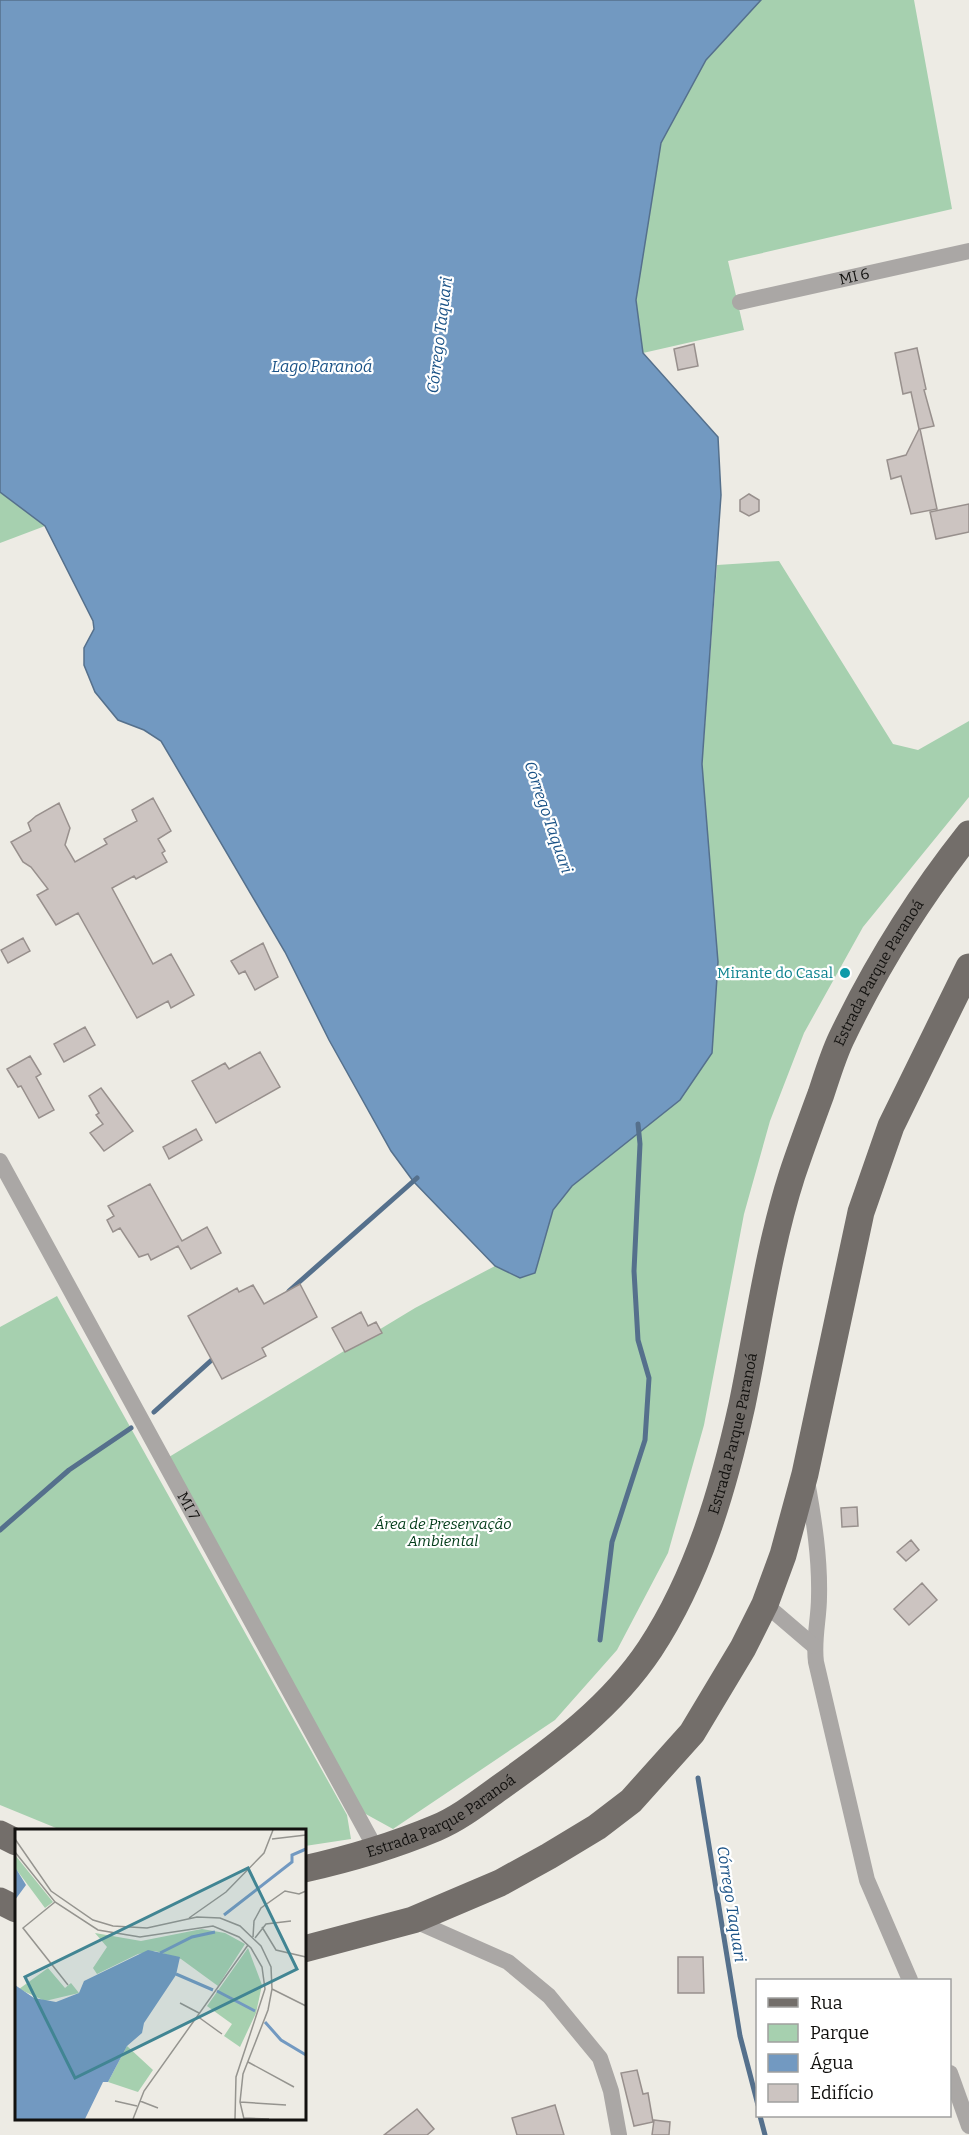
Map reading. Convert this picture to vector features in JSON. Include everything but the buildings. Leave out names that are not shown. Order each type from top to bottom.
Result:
[{"type":"main road","name":"Estrada Parque Paranoá","points":[[306,1869],[377,1851],[439,1827],[468,1810],[537,1762],[589,1720],[621,1687],[650,1650],[678,1602],[698,1560],[717,1503],[741,1407],[769,1262],[792,1176],[840,1041],[897,935],[927,888],[969,834]]},
{"type":"main road","points":[[306,1948],[413,1920],[500,1883],[597,1827],[631,1801],[692,1733],[743,1647],[765,1604],[783,1555],[806,1474],[865,1202],[891,1126],[969,967]]},
{"type":"main road","points":[[15,1891],[0,1899],[15,1908]]},
{"type":"street","name":"MI 6","points":[[740,302],[969,251]]},
{"type":"street","name":"MI 7","points":[[0,1161],[377,1851]]},
{"type":"street","points":[[806,1474],[819,1559],[819,1600],[814,1646],[867,1880],[910,1979]]},
{"type":"street","points":[[765,1604],[814,1646]]},
{"type":"street","points":[[413,1920],[508,1962],[549,1996],[600,2058],[611,2091],[619,2135]]},
{"type":"street","points":[[951,2076],[969,2126]]},
{"type":"green space","points":[[761,0],[914,0],[952,209],[728,261],[744,330],[643,353],[636,300],[661,143],[706,60]]},
{"type":"green space","points":[[0,492],[45,526],[0,543]]},
{"type":"green space","name":"Área de Preservação Ambiental","points":[[779,561],[893,744],[918,750],[969,721],[969,797],[863,927],[804,1033],[770,1121],[744,1214],[704,1425],[668,1553],[617,1650],[555,1720],[393,1829],[353,1807],[169,1457],[415,1308],[495,1266],[520,1278],[535,1273],[553,1210],[572,1186],[680,1100],[718,962],[702,764],[717,565]]},
{"type":"green space","points":[[57,1296],[347,1815],[351,1839],[306,1846],[306,1829],[59,1829],[0,1805],[0,1327]]},
{"type":"water","name":"Lago Paranoá","points":[[0,0],[761,0],[706,60],[661,143],[636,300],[643,353],[718,437],[721,495],[702,764],[718,962],[712,1053],[680,1100],[572,1186],[553,1210],[535,1273],[520,1278],[495,1266],[413,1181],[391,1151],[329,1040],[285,952],[161,741],[144,730],[118,720],[95,692],[84,665],[84,648],[94,629],[93,621],[45,526],[0,492]]},
{"type":"waterway","name":"Córrego Taquari","points":[[600,1640],[612,1542],[645,1440],[649,1378],[638,1340],[634,1271],[640,1144],[638,1124]]},
{"type":"waterway","points":[[289,1291],[417,1178]]},
{"type":"waterway","points":[[154,1412],[215,1357]]},
{"type":"waterway","points":[[0,1530],[69,1470],[131,1428]]},
{"type":"waterway","name":"Córrego Taquari","points":[[698,1778],[740,2036],[756,2097]]},
{"type":"waterway","name":"Córrego Taquari","points":[[760,2117],[765,2135]]},
{"type":"place","name":"Mirante do Casal","points":[[845,973]]}]
